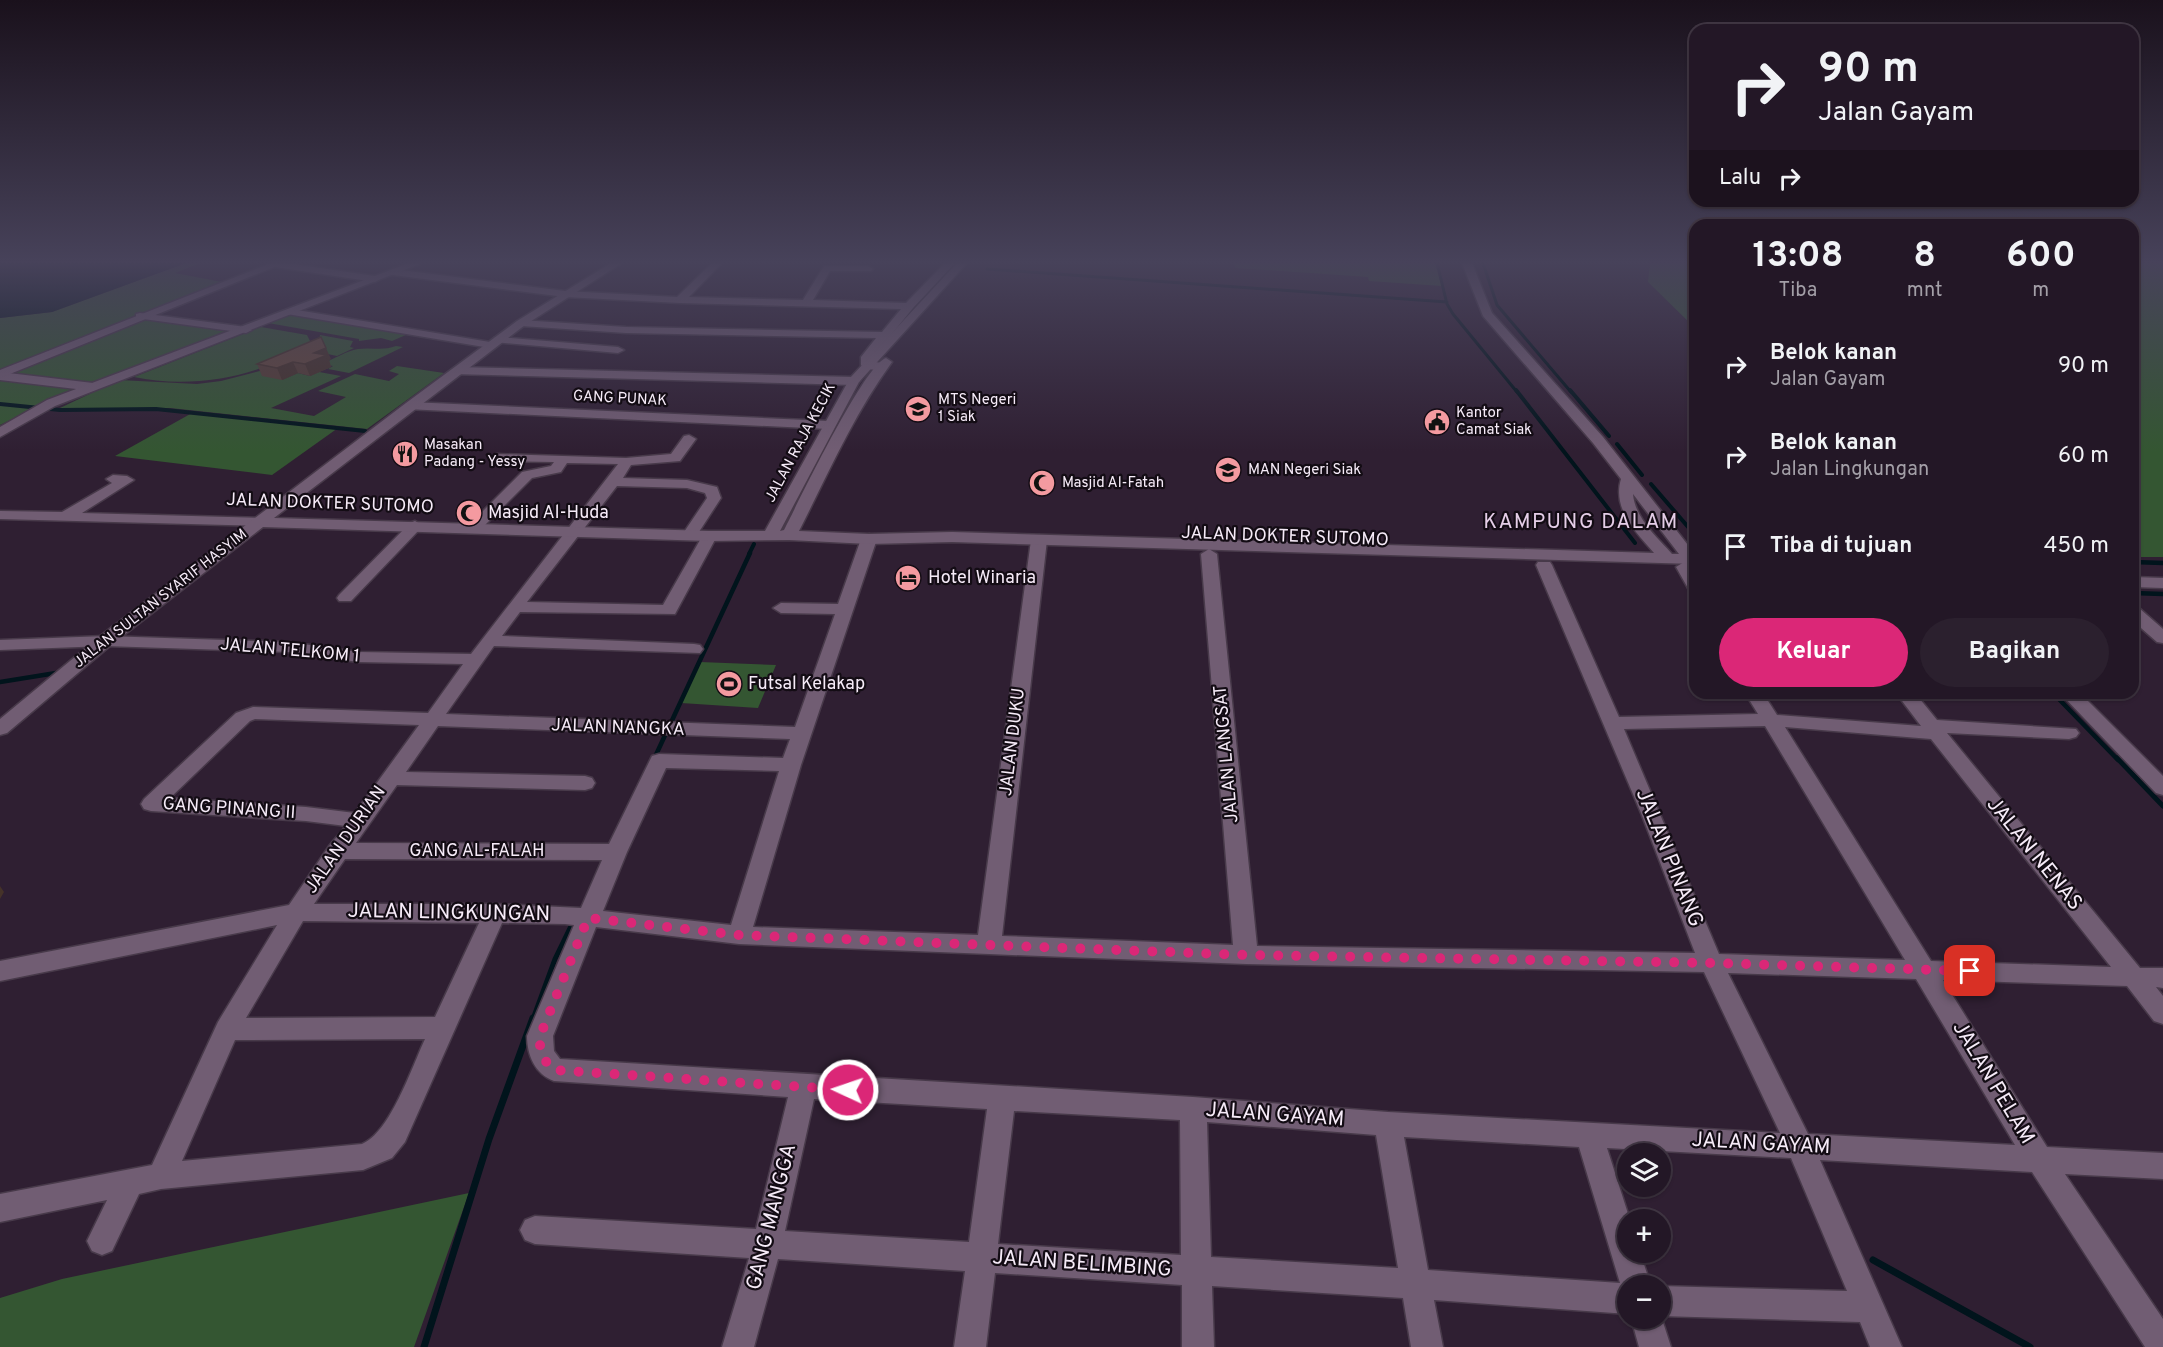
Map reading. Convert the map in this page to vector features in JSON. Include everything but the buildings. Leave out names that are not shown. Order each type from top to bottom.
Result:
[{"type":"street","points":[[0,375],[117,326]]},
{"type":"street","points":[[215,326],[246,330]]},
{"type":"street","points":[[0,433],[25,419],[52,409],[68,397],[256,326]]},
{"type":"street","points":[[382,326],[494,343],[618,350]]},
{"type":"street","name":"JALAN SULTAN SYARIF HASYIM","points":[[0,729],[8,717],[105,641],[517,326]]},
{"type":"street","points":[[564,326],[626,330],[884,335]]},
{"type":"street","points":[[882,366],[865,364],[867,357],[892,326]]},
{"type":"street","name":"JALAN RAJA KECIK","points":[[789,535],[819,460],[828,425],[854,381],[904,326]]},
{"type":"street","name":"JALAN RAJA KECIK","points":[[770,535],[873,378],[918,326]]},
{"type":"street","points":[[1498,326],[1566,401],[1628,478],[1689,560]]},
{"type":"street","points":[[456,371],[854,381]]},
{"type":"street","points":[[0,375],[93,387]]},
{"type":"street","name":"GANG PUNAK","points":[[410,406],[828,425]]},
{"type":"street","points":[[501,457],[626,462],[640,459],[675,458],[689,439]]},
{"type":"street","points":[[474,528],[517,483],[528,475],[556,470],[563,459]]},
{"type":"street","name":"JALAN DURIAN","points":[[161,1176],[227,1029],[296,912],[337,851],[489,641],[573,530],[613,482],[626,462]]},
{"type":"street","points":[[1628,478],[1624,487],[1624,500],[1632,513],[1667,558],[1689,563]]},
{"type":"street","points":[[66,516],[127,480],[113,479]]},
{"type":"street","points":[[613,482],[687,484],[712,490],[714,498],[690,535]]},
{"type":"street","name":"JALAN DOKTER SUTOMO","points":[[0,515],[573,530],[710,536],[789,535],[871,539],[897,545],[1038,544],[1667,558]]},
{"type":"street","points":[[345,598],[415,526]]},
{"type":"street","points":[[516,607],[669,610],[710,536]]},
{"type":"street","points":[[739,935],[791,765],[844,609],[871,539]]},
{"type":"street","name":"JALAN DOKTER SUTOMO","points":[[1038,544],[1209,554],[1544,565],[1689,563]]},
{"type":"street","name":"JALAN DUKU","points":[[989,945],[1038,544]]},
{"type":"street","name":"JALAN LANGSAT","points":[[1209,554],[1246,955]]},
{"type":"street","name":"JALAN PINANG","points":[[1544,565],[1711,963],[1800,1146],[1886,1347]]},
{"type":"street","points":[[781,608],[844,609]]},
{"type":"street","points":[[2139,617],[2163,638]]},
{"type":"street","name":"JALAN TELKOM 1","points":[[0,645],[105,641],[289,647],[366,658],[476,659]]},
{"type":"street","points":[[489,641],[694,649]]},
{"type":"street","name":"JALAN PELAM","points":[[1757,699],[2039,1159],[2159,1335]]},
{"type":"street","name":"JALAN NENAS","points":[[1910,699],[2163,1014]]},
{"type":"street","points":[[2075,699],[2163,788]]},
{"type":"street","name":"GANG PINANG II","points":[[360,821],[306,814],[151,804],[248,714],[385,718]]},
{"type":"street","name":"JALAN NANGKA","points":[[385,718],[666,730],[803,733]]},
{"type":"street","points":[[1612,723],[1768,720],[1934,729],[2069,733]]},
{"type":"street","name":"JALAN GAYAM","points":[[791,765],[659,761],[616,852],[577,916],[540,1036],[539,1048],[544,1061],[554,1070],[804,1088],[1193,1109],[1388,1124],[2163,1166]]},
{"type":"street","points":[[391,778],[585,783]]},
{"type":"street","name":"GANG AL-FALAH","points":[[337,851],[616,852]]},
{"type":"street","name":"JALAN LINGKUNGAN","points":[[0,971],[296,912],[495,913],[577,916],[739,935],[1246,955],[1711,963],[2163,978]]},
{"type":"street","points":[[0,1208],[161,1176],[363,1157],[373,1154],[389,1142],[395,1133],[495,913]]},
{"type":"street","points":[[227,1029],[443,1028]]},
{"type":"street","name":"GANG MANGGA","points":[[738,1347],[767,1245],[804,1088]]},
{"type":"street","points":[[970,1347],[1002,1098]]},
{"type":"street","points":[[1193,1109],[1198,1347]]},
{"type":"street","points":[[1388,1124],[1427,1347]]},
{"type":"street","points":[[1589,1135],[1633,1275]]},
{"type":"street","points":[[102,1241],[130,1182]]},
{"type":"street","name":"JALAN BELIMBING","points":[[536,1230],[1617,1298]]},
{"type":"street","points":[[1671,1301],[1868,1307]]},
{"type":"street","points":[[1649,1329],[1654,1347]]},
{"type":"green space","points":[[0,326],[111,326],[0,370]]},
{"type":"green space","points":[[125,326],[203,326],[231,329],[94,383],[11,374]]},
{"type":"green space","points":[[284,326],[360,326],[408,334],[392,341],[381,338],[359,341],[359,339]]},
{"type":"green space","points":[[2139,326],[2163,326],[2163,557],[2139,557]]},
{"type":"green space","points":[[261,327],[307,335],[311,343],[267,366],[231,377],[182,382],[134,377]]},
{"type":"green space","points":[[320,335],[353,341],[350,347],[354,348],[337,356],[318,352]]},
{"type":"green space","points":[[403,347],[349,373],[328,369],[333,366],[322,364],[353,350]]},
{"type":"green space","points":[[397,366],[444,373],[367,429],[170,408],[60,408],[119,380],[197,384],[221,381],[275,367],[282,380],[298,373],[310,376],[319,372],[341,376],[271,408],[314,416],[346,397],[318,391],[355,374],[389,381],[399,374],[389,371]]},
{"type":"green space","points":[[0,378],[78,387],[0,425]]},
{"type":"green space","points":[[192,413],[338,428],[272,475],[115,456]]},
{"type":"green space","name":"Futsal Kelakap","points":[[700,662],[776,665],[758,708],[681,703]]},
{"type":"green space","points":[[469,1193],[414,1347],[0,1347],[0,1298],[62,1279]]},
{"type":"waterway","points":[[1463,326],[1517,392]]},
{"type":"waterway","points":[[1515,326],[1571,392]]},
{"type":"waterway","points":[[1516,390],[1635,543]]},
{"type":"waterway","points":[[1570,390],[1609,436]]},
{"type":"waterway","points":[[0,404],[60,410],[156,409],[365,431]]},
{"type":"waterway","points":[[1617,444],[1642,475]]},
{"type":"waterway","points":[[1651,484],[1689,528]]},
{"type":"waterway","points":[[749,554],[754,544]]},
{"type":"waterway","points":[[654,759],[750,553]]},
{"type":"waterway","points":[[2139,562],[2163,563]]},
{"type":"waterway","points":[[2139,593],[2163,594]]},
{"type":"waterway","points":[[0,682],[56,673]]},
{"type":"waterway","points":[[2059,699],[2118,760]]},
{"type":"waterway","points":[[2117,758],[2163,806]]},
{"type":"waterway","points":[[533,1019],[555,959],[574,920]]},
{"type":"waterway","points":[[424,1347],[489,1139],[533,1018]]},
{"type":"waterway","points":[[1873,1260],[2030,1347]]},
{"type":"place","name":"MTS Negeri 1 Siak","points":[[918,409]]},
{"type":"place","name":"Kantor Camat Siak","points":[[1437,422]]},
{"type":"place","name":"Masakan Padang - Yessy","points":[[405,454]]},
{"type":"place","name":"MAN Negeri Siak","points":[[1228,470]]},
{"type":"place","name":"Masjid Al-Fatah","points":[[1042,483]]},
{"type":"place","name":"Masjid Al-Huda","points":[[469,513]]},
{"type":"place","name":"Hotel Winaria","points":[[908,578]]},
{"type":"place","name":"Futsal Kelakap","points":[[729,684]]},
{"type":"district","name":"KAMPUNG DALAM","points":[[1581,522]]},
{"type":"route","points":[[848,1090],[554,1070],[544,1061],[539,1048],[540,1036],[588,918],[739,935],[1246,955],[1711,963],[1970,971]]}]
